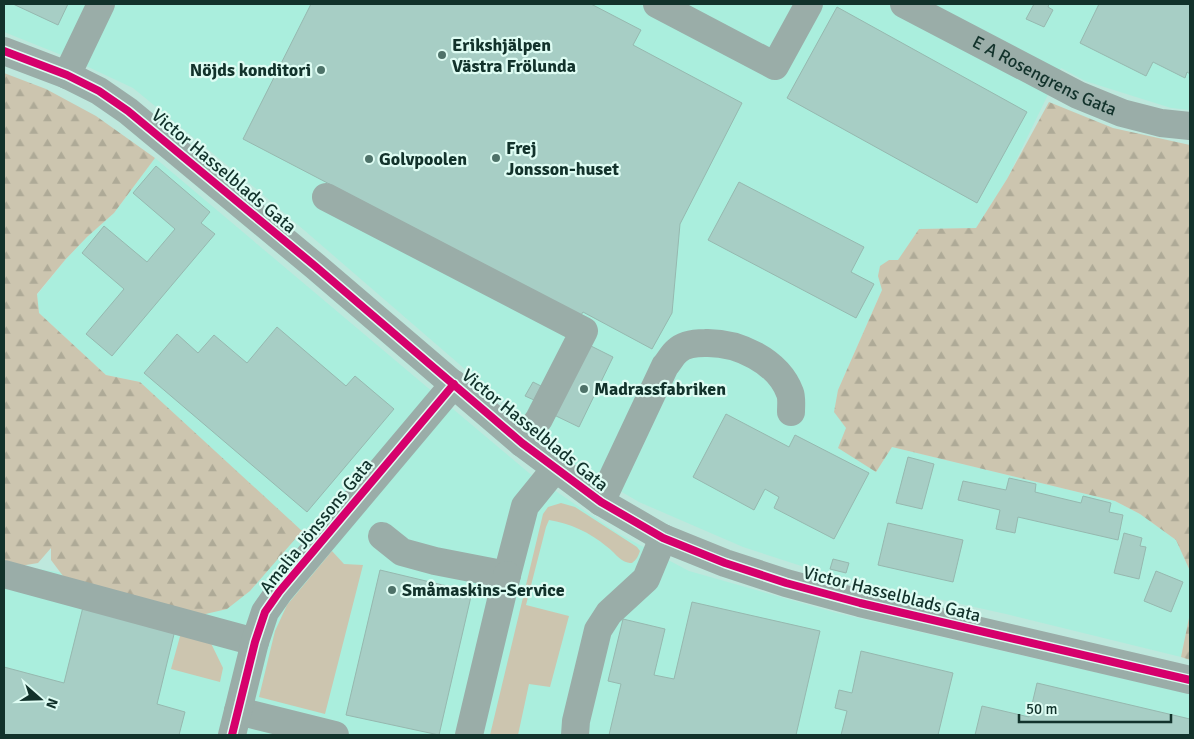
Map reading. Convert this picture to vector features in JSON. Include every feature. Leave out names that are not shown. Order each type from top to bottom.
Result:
[{"type":"street","points":[[67,75],[101,4]]},
{"type":"street","points":[[657,4],[775,66],[809,4]]},
{"type":"street","name":"E A Rosengrens Gata","points":[[904,4],[1078,96],[1122,113],[1161,123],[1190,126]]},
{"type":"street","name":"Victor Hasselblads Gata","points":[[4,51],[67,75],[99,92],[128,111],[315,266],[522,443],[601,502],[663,538],[726,563],[786,583],[870,606],[1190,680]]},
{"type":"street","points":[[326,197],[584,331],[539,419],[522,443]]},
{"type":"street","name":"Victor Hasselblads Gata","points":[[601,502],[665,366],[677,350],[693,343],[712,342],[729,344],[751,353],[765,362],[782,378],[791,394],[791,412]]},
{"type":"street","name":"Amalia Jönssons Gata","points":[[235,723],[254,642],[265,612],[279,592],[454,384]]},
{"type":"street","points":[[469,735],[525,506],[555,469]]},
{"type":"street","points":[[382,536],[402,552],[435,561],[507,575]]},
{"type":"street","points":[[575,735],[576,721],[598,630],[608,613],[646,579],[663,538]]},
{"type":"street","points":[[4,574],[254,642]]},
{"type":"street","points":[[235,723],[335,735]]},
{"type":"shaded area","points":[[4,4],[1190,4],[1190,110],[1171,108],[1085,81],[1061,68],[1007,179],[976,228],[919,229],[898,261],[889,260],[879,276],[882,290],[838,390],[846,428],[876,472],[892,447],[1115,501],[1140,514],[1176,540],[1190,571],[1190,613],[1181,657],[1006,614],[829,575],[743,547],[639,502],[577,466],[260,192],[133,88],[69,58],[4,32]]},
{"type":"shaded area","points":[[155,158],[529,473],[619,534],[689,571],[837,613],[1190,694],[1190,735],[4,735],[4,563],[225,600],[140,382],[106,375],[39,313],[37,295],[65,260],[114,213]]},
{"type":"green space","points":[[4,73],[46,89],[96,116],[155,158],[114,213],[65,260],[37,294],[39,313],[106,375],[140,382],[303,530],[250,591],[227,609],[197,616],[66,580],[51,560],[51,548],[38,563],[20,566],[4,562]]},
{"type":"green space","points":[[1049,102],[1113,128],[1190,145],[1190,571],[1176,540],[1140,514],[1115,501],[892,447],[876,472],[838,448],[846,428],[834,412],[838,390],[882,290],[878,276],[880,266],[889,260],[898,260],[919,229],[976,228],[1007,179]]},
{"type":"green space","points":[[561,503],[575,507],[637,547],[640,551],[635,561],[628,563],[587,533],[572,526],[549,520],[526,605],[569,616],[550,687],[529,684],[518,735],[490,735],[543,514],[548,507]]},
{"type":"green space","points":[[332,551],[344,564],[363,565],[325,714],[259,697],[275,631],[287,605]]},
{"type":"green space","points":[[1190,613],[1190,660],[1181,657]]},
{"type":"green space","points":[[182,629],[207,635],[223,668],[220,682],[171,669]]},
{"type":"building","points":[[13,4],[68,4],[58,25]]},
{"type":"building","name":"Frej Jonsson-huset","points":[[311,4],[591,4],[641,30],[633,45],[742,103],[680,224],[672,313],[652,349],[583,312],[581,315],[243,139]]},
{"type":"building","points":[[1034,4],[1049,4],[1048,7],[1053,10],[1044,27],[1026,19]]},
{"type":"building","points":[[1099,4],[1190,4],[1190,74],[1187,72],[1185,78],[1153,62],[1146,76],[1080,43]]},
{"type":"building","points":[[837,7],[1027,112],[977,203],[787,98]]},
{"type":"building","points":[[156,166],[210,212],[201,223],[215,234],[112,356],[86,334],[124,289],[82,253],[104,226],[147,262],[175,229],[133,193]]},
{"type":"building","points":[[739,182],[864,247],[851,272],[874,284],[856,318],[708,240]]},
{"type":"building","points":[[277,327],[346,386],[355,376],[394,409],[307,512],[144,373],[177,334],[198,353],[214,335],[247,363]]},
{"type":"building","points":[[589,345],[613,357],[579,427],[554,415]]},
{"type":"building","points":[[533,382],[541,386],[534,400],[525,396]]},
{"type":"building","points":[[726,414],[789,447],[795,435],[869,473],[834,539],[774,508],[779,497],[765,489],[754,510],[693,477]]},
{"type":"building","points":[[908,457],[934,464],[922,509],[896,503]]},
{"type":"building","points":[[1009,478],[1036,484],[1035,492],[1081,503],[1083,496],[1111,503],[1109,512],[1123,515],[1118,540],[1018,517],[1015,533],[996,529],[1000,510],[958,500],[963,481],[1006,490]]},
{"type":"building","points":[[888,523],[963,540],[953,582],[878,565]]},
{"type":"building","points":[[1124,533],[1142,538],[1140,546],[1146,547],[1139,579],[1114,573]]},
{"type":"building","points":[[833,559],[849,563],[846,573],[830,569]]},
{"type":"building","points":[[380,570],[472,592],[439,735],[346,715]]},
{"type":"building","points":[[1156,571],[1183,582],[1171,612],[1144,601]]},
{"type":"building","points":[[692,602],[820,631],[796,735],[609,735],[621,684],[608,681],[623,619],[665,629],[654,675],[674,679]]},
{"type":"building","points":[[84,603],[176,626],[157,704],[185,712],[179,735],[4,735],[4,667],[64,683]]},
{"type":"building","points":[[861,651],[953,673],[938,735],[841,735],[847,711],[835,708],[839,690],[852,693]]},
{"type":"building","points":[[1037,683],[1190,719],[1190,735],[975,735],[982,706],[1029,717]]},
{"type":"cycle path","points":[[4,51],[67,75],[99,91],[128,111],[315,266],[522,443],[601,502],[663,538],[725,563],[786,583],[860,603],[1190,680]]},
{"type":"cycle path","points":[[232,735],[255,642],[265,612],[279,592],[454,384]]},
{"type":"place","name":"Erikshjälpen Västra Frölunda","points":[[442,55]]},
{"type":"place","name":"Nöjds konditori","points":[[321,70]]},
{"type":"place","name":"Frej Jonsson-huset","points":[[496,158]]},
{"type":"place","name":"Golvpoolen","points":[[369,159]]},
{"type":"place","name":"Madrassfabriken","points":[[584,389]]},
{"type":"place","name":"Småmaskins-Service","points":[[392,590]]}]
